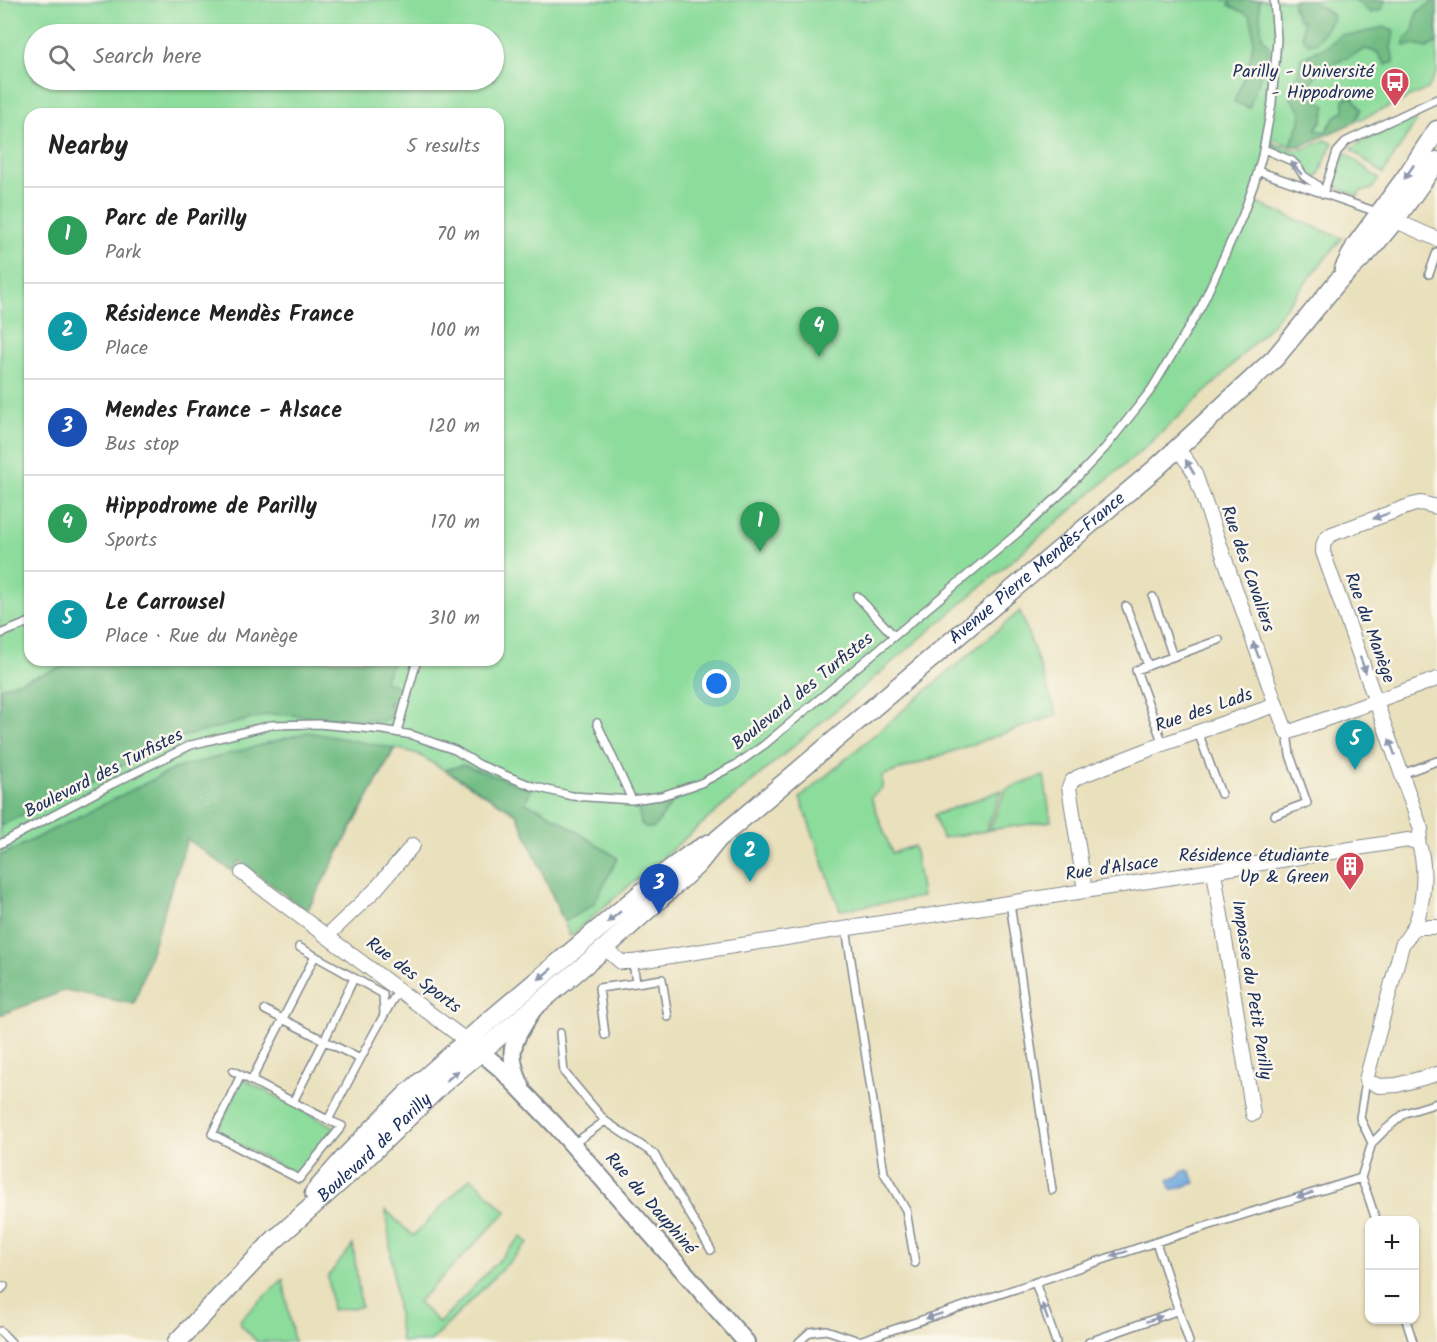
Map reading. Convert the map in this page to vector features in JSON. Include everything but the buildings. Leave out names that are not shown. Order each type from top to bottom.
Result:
[{"type":"main road","name":"Avenue Pierre Mendès-France","points":[[695,859],[1155,470],[1275,358],[1338,281],[1371,250],[1406,177],[1437,130]]},
{"type":"main road","name":"Avenue Pierre Mendès-France","points":[[1387,216],[1437,161]]},
{"type":"main road","points":[[475,1046],[533,1009],[605,948],[695,859]]},
{"type":"main road","points":[[475,1046],[665,873],[695,859]]},
{"type":"main road","name":"Boulevard de Parilly","points":[[177,1342],[270,1244],[362,1163],[442,1084],[475,1046]]},
{"type":"street","points":[[1387,216],[1437,239]]},
{"type":"street","name":"Rue des Cavaliers","points":[[1177,448],[1195,474],[1276,705]]},
{"type":"street","name":"Rue du Manège","points":[[1418,842],[1421,828],[1323,552],[1323,544],[1325,538],[1332,534],[1421,503],[1437,507]]},
{"type":"street","points":[[1287,733],[1437,679]]},
{"type":"street","name":"Rue des Lads","points":[[1085,891],[1069,787],[1072,781],[1163,744],[1276,705],[1287,733]]},
{"type":"street","name":"Rue d'Alsace","points":[[633,963],[1408,840],[1418,842]]},
{"type":"street","points":[[1418,842],[1423,854],[1422,899],[1414,927],[1402,945],[1366,1080],[1379,1086],[1397,1085],[1437,1074]]},
{"type":"street","points":[[327,936],[375,890],[413,845]]},
{"type":"street","name":"Impasse du Petit Parilly","points":[[1214,872],[1253,1114]]},
{"type":"street","name":"Rue des Sports","points":[[242,873],[475,1046]]},
{"type":"street","points":[[1414,927],[1437,927]]},
{"type":"street","points":[[605,948],[621,962],[633,963]]},
{"type":"street","name":"Rue du Dauphiné","points":[[524,1093],[511,1052],[533,1009]]},
{"type":"street","name":"Rue du Dauphiné","points":[[475,1046],[524,1093],[572,1145],[746,1342]]},
{"type":"lane","name":"Boulevard des Turfistes","points":[[0,844],[191,745],[272,725],[318,724],[412,735],[455,750],[480,765],[532,786],[572,796],[632,801],[661,796],[701,783],[737,764],[764,745],[1019,532],[1063,492],[1105,448],[1151,390],[1201,307],[1242,217],[1258,171],[1272,103],[1276,55],[1274,0]]},
{"type":"lane","points":[[1323,194],[1337,152],[1347,141],[1437,99]]},
{"type":"lane","points":[[1264,149],[1292,161],[1323,194]]},
{"type":"lane","points":[[1258,171],[1387,216]]},
{"type":"lane","points":[[1429,274],[1437,252]]},
{"type":"lane","points":[[857,596],[894,636]]},
{"type":"lane","points":[[1153,597],[1173,657]]},
{"type":"lane","points":[[1126,606],[1148,666]]},
{"type":"lane","points":[[0,634],[24,624]]},
{"type":"lane","points":[[1163,744],[1136,670],[1219,640]]},
{"type":"lane","points":[[397,732],[415,666]]},
{"type":"lane","points":[[597,723],[632,801]]},
{"type":"lane","points":[[1198,732],[1221,794]]},
{"type":"lane","points":[[1275,815],[1307,803],[1290,755],[1287,733]]},
{"type":"lane","points":[[1402,774],[1437,761]]},
{"type":"lane","points":[[1010,903],[1052,1190]]},
{"type":"lane","points":[[846,928],[884,1173],[906,1210],[915,1263]]},
{"type":"lane","points":[[299,947],[383,994],[384,1014]]},
{"type":"lane","points":[[251,1080],[315,956]]},
{"type":"lane","points":[[633,963],[636,983]]},
{"type":"lane","points":[[292,1102],[354,978]]},
{"type":"lane","points":[[606,1035],[598,988],[662,979],[668,1017]]},
{"type":"lane","points":[[328,1120],[384,1014],[400,990]]},
{"type":"lane","points":[[265,1010],[360,1059]]},
{"type":"lane","points":[[560,1033],[564,1072],[605,1121],[654,1154],[711,1250]]},
{"type":"lane","points":[[233,1071],[241,1075],[251,1080],[292,1102],[342,1126],[299,1179],[212,1134],[241,1075]]},
{"type":"lane","points":[[1366,1080],[1360,1118],[1372,1143]]},
{"type":"lane","points":[[1375,1216],[1361,1178],[1372,1143],[1405,1113],[1437,1103]]},
{"type":"lane","points":[[572,1145],[605,1121]]},
{"type":"lane","points":[[799,1342],[810,1332],[826,1330],[859,1341],[1156,1242],[1361,1178]]},
{"type":"lane","points":[[1156,1242],[1189,1342]]},
{"type":"lane","points":[[1035,1282],[1056,1342]]},
{"type":"lane","points":[[1089,1342],[1179,1310]]},
{"type":"lane","points":[[1407,1324],[1413,1342]]},
{"type":"lane","points":[[0,1331],[11,1342]]},
{"type":"green space","points":[[0,0],[1437,0],[1437,72],[1428,89],[1301,146],[1290,146],[1273,139],[1272,143],[1294,150],[1304,149],[1325,140],[1333,143],[1317,179],[1308,174],[1296,160],[1278,151],[1272,145],[1256,203],[1342,238],[1272,324],[1219,379],[1149,444],[570,936],[517,814],[418,754],[395,748],[307,911],[239,861],[232,871],[187,839],[134,1004],[66,990],[0,1015]]},
{"type":"green space","points":[[1231,0],[1259,0],[1262,37],[1269,46],[1269,61],[1263,68],[1249,108],[1234,102],[1252,49],[1253,27],[1250,16],[1229,5]]},
{"type":"green space","points":[[1293,0],[1313,0],[1334,17],[1317,42],[1308,44],[1302,37],[1303,21],[1298,19]]},
{"type":"green space","points":[[1355,0],[1385,0],[1382,10],[1371,13]]},
{"type":"green space","points":[[1437,2],[1437,42],[1427,48],[1414,45],[1405,46],[1405,39],[1413,31],[1417,12]]},
{"type":"green space","points":[[1384,27],[1394,31],[1391,48],[1394,62],[1386,65],[1377,52],[1366,49],[1318,71],[1310,87],[1313,97],[1326,106],[1322,120],[1315,130],[1325,132],[1336,116],[1344,111],[1344,99],[1352,96],[1361,109],[1355,122],[1301,146],[1290,146],[1300,122],[1301,112],[1290,97],[1301,59],[1329,45],[1341,34],[1353,35]]},
{"type":"green space","points":[[1413,118],[1417,120],[1383,174],[1351,149],[1363,141]]},
{"type":"green space","points":[[1346,153],[1379,179],[1372,189],[1360,192],[1359,196],[1340,189],[1335,181],[1336,171]]},
{"type":"green space","points":[[1020,611],[1057,715],[882,776],[882,788],[871,797],[892,853],[914,846],[922,897],[840,910],[800,798]]},
{"type":"green space","points":[[66,666],[391,666],[384,681],[405,690],[399,700],[388,703],[393,711],[389,718],[380,721],[271,714],[178,738],[0,826],[0,688]]},
{"type":"green space","points":[[308,732],[394,748],[307,911],[239,861],[232,871],[187,839],[134,1004],[66,990],[0,1015],[0,856],[174,769]]},
{"type":"green space","points":[[463,765],[531,789],[525,803],[543,810],[618,858],[593,905],[564,922],[517,814],[445,770]]},
{"type":"green space","points":[[1044,776],[1051,821],[989,830],[1006,789]]},
{"type":"green space","points":[[1002,790],[986,831],[942,838],[934,815]]},
{"type":"green space","points":[[674,800],[654,828],[647,828],[641,824],[638,808],[642,805]]},
{"type":"green space","points":[[243,1079],[335,1127],[298,1175],[216,1133]]},
{"type":"green space","points":[[471,1177],[506,1212],[418,1302],[439,1323],[522,1236],[528,1243],[430,1342],[401,1342],[386,1210],[413,1236]]},
{"type":"green space","points":[[353,1245],[361,1307],[332,1310],[328,1276]]},
{"type":"green space","points":[[283,1279],[294,1342],[257,1342],[240,1324],[241,1319]]},
{"type":"water","points":[[1188,1170],[1195,1183],[1172,1190],[1168,1180]]},
{"type":"place","name":"Parilly - Université - Hippodrome","points":[[1395,108]]},
{"type":"place","name":"Hippodrome de Parilly","points":[[819,357]]},
{"type":"place","name":"Parc de Parilly","points":[[760,552]]},
{"type":"place","name":"Le Carrousel","points":[[1355,770]]},
{"type":"place","name":"Résidence Mendès France","points":[[750,882]]},
{"type":"place","name":"Résidence étudiante Up & Green","points":[[1350,892]]},
{"type":"place","name":"Mendes France - Alsace","points":[[659,914]]}]
